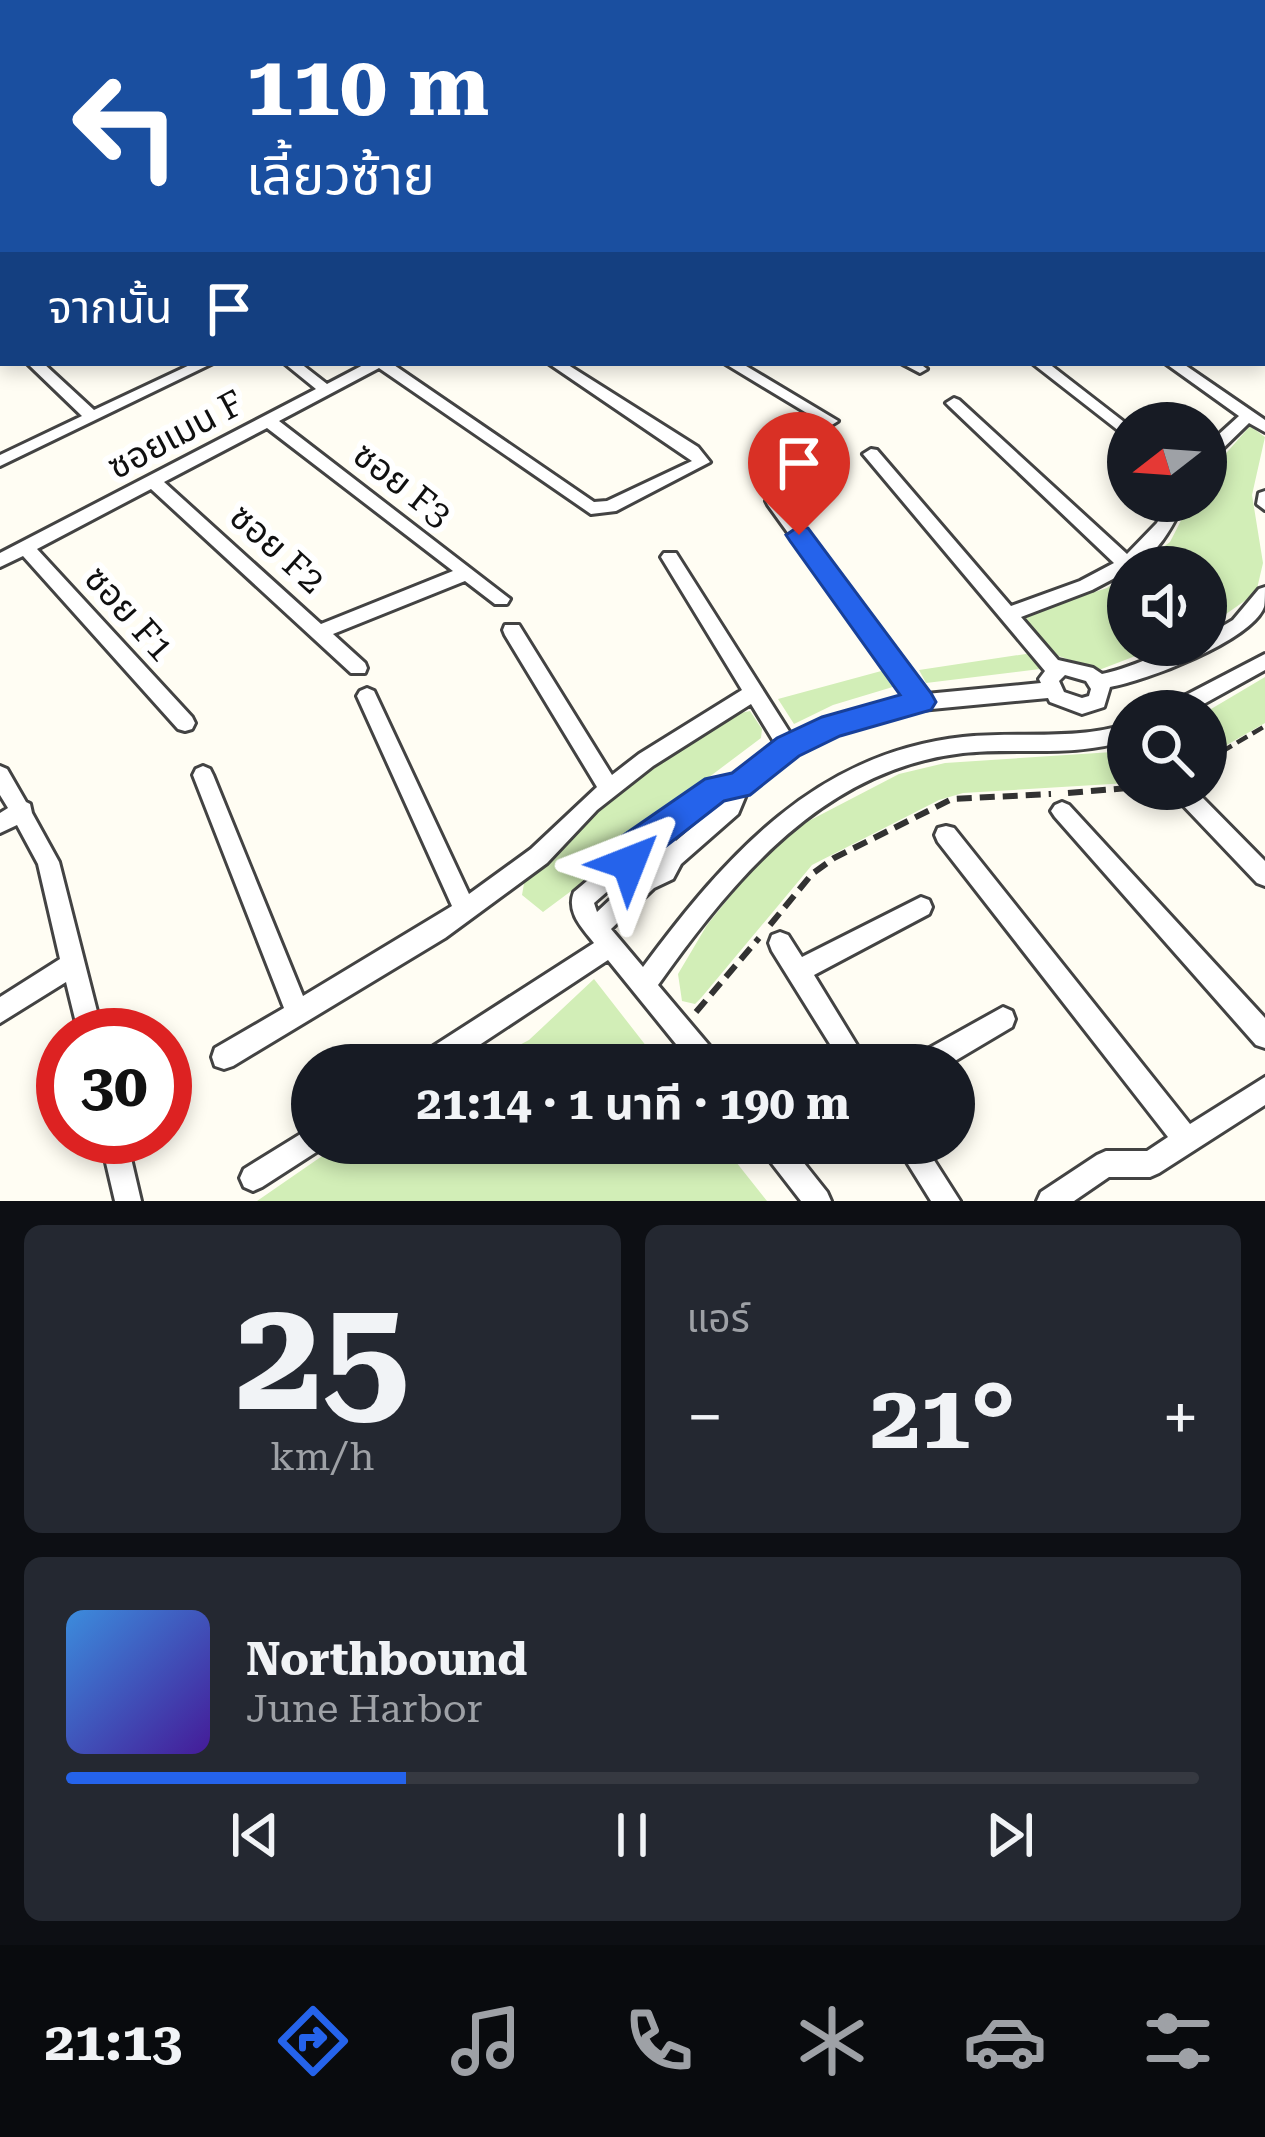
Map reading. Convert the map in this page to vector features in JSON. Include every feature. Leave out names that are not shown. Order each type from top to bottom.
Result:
[{"type":"street","points":[[37,366],[92,417]]},
{"type":"street","points":[[0,461],[200,366]]},
{"type":"street","points":[[295,366],[325,389]]},
{"type":"street","name":"ซอยเมน F","points":[[0,561],[374,366]]},
{"type":"street","points":[[384,366],[580,504],[610,507],[698,467],[700,457],[560,366]]},
{"type":"street","points":[[736,366],[830,421]]},
{"type":"street","points":[[1043,366],[1107,416]]},
{"type":"street","points":[[1176,366],[1265,428]]},
{"type":"street","points":[[954,403],[1107,546]]},
{"type":"street","points":[[1227,436],[1248,416]]},
{"type":"street","name":"ซอย F3","points":[[267,420],[501,598]]},
{"type":"street","points":[[871,454],[1011,613],[1065,702],[1082,706],[1096,701],[1098,682]]},
{"type":"street","name":"ซอย F2","points":[[152,480],[358,668]]},
{"type":"street","points":[[774,501],[921,702]]},
{"type":"street","points":[[1148,546],[1169,522]]},
{"type":"street","name":"ซอย F1","points":[[25,547],[185,724]]},
{"type":"street","points":[[670,557],[788,747]]},
{"type":"street","points":[[1011,613],[1107,573]]},
{"type":"street","points":[[322,631],[464,574]]},
{"type":"street","points":[[1227,633],[1239,626],[1265,594]]},
{"type":"street","points":[[512,630],[609,789]]},
{"type":"street","points":[[1212,690],[1265,661]]},
{"type":"street","points":[[692,1044],[585,915],[582,899],[629,859],[633,844],[653,837],[716,788],[739,785],[788,747],[832,725],[921,702],[1053,680],[1078,668],[1098,682],[1152,666]]},
{"type":"street","points":[[224,1057],[465,910],[539,856],[609,789],[688,730],[751,694]]},
{"type":"street","points":[[368,696],[465,910]]},
{"type":"street","points":[[644,985],[745,855],[791,812],[859,776],[909,757],[961,745],[1078,744],[1107,737]]},
{"type":"street","points":[[0,775],[48,862],[85,1008]]},
{"type":"street","points":[[202,775],[298,1012]]},
{"type":"street","points":[[456,1044],[604,936],[650,877],[666,872],[673,857],[731,808],[739,785]]},
{"type":"street","points":[[0,824],[23,810]]},
{"type":"street","points":[[1201,810],[1265,876]]},
{"type":"street","points":[[1062,812],[1265,1036]]},
{"type":"street","points":[[946,835],[1187,1141]]},
{"type":"street","points":[[653,837],[666,843],[673,857]]},
{"type":"street","points":[[629,859],[633,869],[650,877]]},
{"type":"street","points":[[798,971],[921,907]]},
{"type":"street","points":[[780,943],[844,1044]]},
{"type":"street","points":[[0,1011],[74,963]]},
{"type":"street","points":[[961,1044],[1004,1019]]},
{"type":"street","points":[[1050,1201],[1106,1164],[1150,1164],[1265,1090]]},
{"type":"street","points":[[253,1178],[291,1154]]},
{"type":"street","points":[[119,1164],[128,1201]]},
{"type":"street","points":[[789,1164],[818,1201]]},
{"type":"street","points":[[922,1164],[947,1201]]},
{"type":"path","points":[[1227,749],[1265,727]]},
{"type":"path","points":[[680,1030],[812,874],[834,858],[952,800],[1107,789]]},
{"type":"green space","points":[[1250,426],[1265,437],[1252,495],[1263,563],[1256,593],[1227,613],[1227,546],[1165,546],[1180,522],[1227,522],[1227,452]]},
{"type":"green space","points":[[1107,588],[1109,666],[1099,670],[1050,653],[1023,615]]},
{"type":"green space","points":[[1032,653],[1040,669],[926,683],[919,670]]},
{"type":"green space","points":[[885,670],[896,686],[833,705],[794,724],[778,699]]},
{"type":"green space","points":[[1265,677],[1265,723],[1227,745],[1227,700]]},
{"type":"green space","points":[[750,711],[762,729],[761,738],[640,829],[590,877],[543,912],[522,895],[525,878],[665,756],[725,719]]},
{"type":"green space","points":[[1107,752],[1107,784],[963,793],[939,800],[812,865],[701,998],[695,1004],[682,1001],[678,974],[707,925],[760,859],[799,826],[899,774],[945,763]]},
{"type":"green space","points":[[594,979],[645,1044],[521,1044]]},
{"type":"green space","points":[[311,1164],[738,1164],[767,1201],[257,1201]]},
{"type":"route","points":[[629,863],[629,850],[639,839],[653,837],[716,788],[739,785],[788,747],[832,725],[921,702],[799,535]]}]
